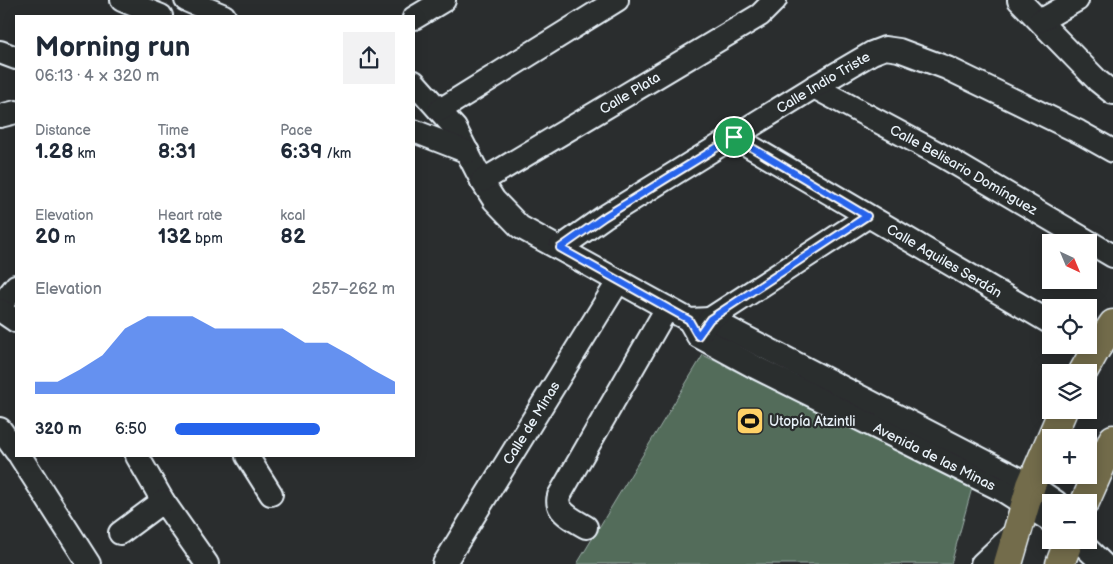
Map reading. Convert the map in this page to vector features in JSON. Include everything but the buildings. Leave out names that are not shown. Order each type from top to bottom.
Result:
[{"type":"main road","points":[[1097,342],[1113,324]]},
{"type":"main road","points":[[1008,564],[1028,495],[1059,419]]},
{"type":"main road","points":[[1089,494],[1112,443]]},
{"type":"main road","points":[[1060,564],[1072,549]]},
{"type":"street","points":[[122,0],[159,15]]},
{"type":"street","points":[[186,0],[222,15]]},
{"type":"street","points":[[415,17],[444,0]]},
{"type":"street","points":[[440,110],[617,0]]},
{"type":"street","name":"Calle Plata","points":[[482,181],[760,16],[775,0]]},
{"type":"street","points":[[1019,0],[1098,81],[1113,93]]},
{"type":"street","points":[[1040,21],[1077,0]]},
{"type":"street","name":"Calle Indio Triste","points":[[560,248],[604,217],[814,87],[872,53],[885,48],[899,50],[947,68],[1079,132],[1113,151]]},
{"type":"street","points":[[0,52],[15,58]]},
{"type":"street","name":"Avenida de las Minas","points":[[415,83],[454,128],[494,200],[520,227],[699,325],[1028,495]]},
{"type":"street","name":"Calle Belisario Domínguez","points":[[814,87],[941,155],[1113,256]]},
{"type":"street","points":[[0,116],[15,112]]},
{"type":"street","points":[[415,131],[468,152]]},
{"type":"street","name":"Calle Aquiles Serdán","points":[[734,137],[1042,318]]},
{"type":"street","points":[[699,325],[867,216]]},
{"type":"street","name":"Calle de Minas","points":[[444,564],[618,282]]},
{"type":"street","points":[[0,306],[15,287]]},
{"type":"street","points":[[586,527],[563,512],[559,507],[559,496],[667,308]]},
{"type":"street","points":[[0,310],[15,320]]},
{"type":"street","points":[[21,457],[89,564]]},
{"type":"street","points":[[138,457],[163,501],[207,564]]},
{"type":"street","points":[[248,457],[271,494]]},
{"type":"street","points":[[1028,495],[1042,498]]},
{"type":"street","points":[[1028,495],[1042,511]]},
{"type":"street","points":[[120,533],[163,501]]},
{"type":"street","points":[[982,564],[1017,531]]},
{"type":"street","points":[[1087,549],[1103,564]]},
{"type":"green space","name":"Utopía Atzintli","points":[[703,355],[972,488],[951,564],[577,564]]},
{"type":"place","name":"Utopía Atzintli","points":[[750,421]]},
{"type":"route","points":[[734,137],[867,216],[710,319],[698,336],[689,320],[560,248],[604,217],[734,137]]}]
